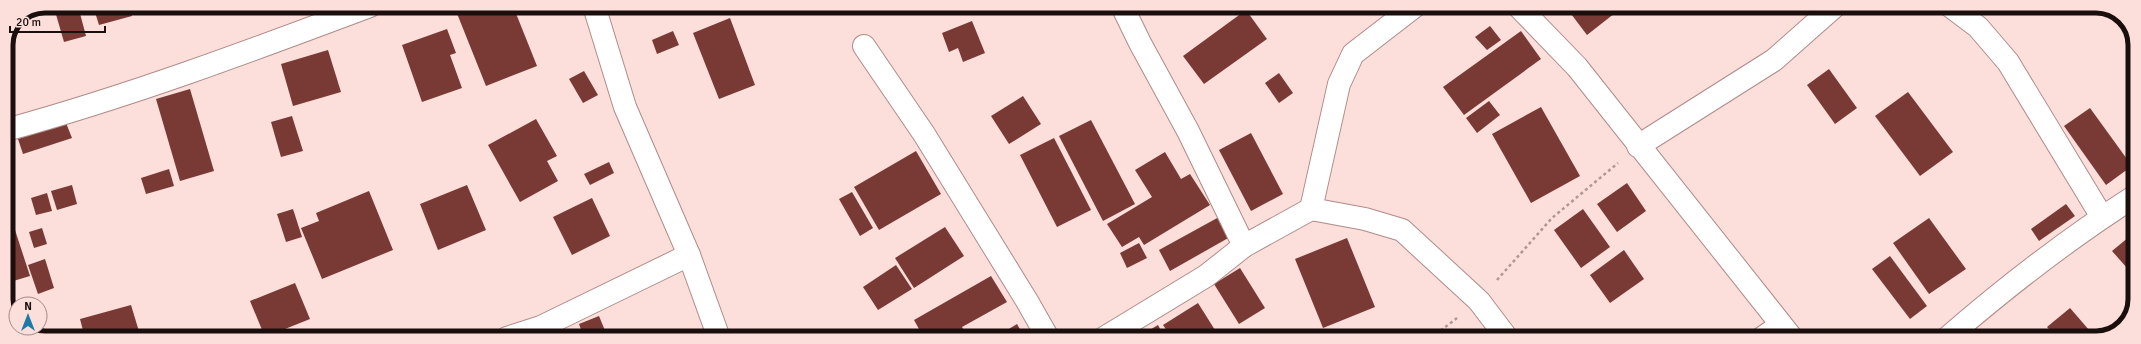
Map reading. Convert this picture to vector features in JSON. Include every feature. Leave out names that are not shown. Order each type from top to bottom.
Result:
[{"type":"street","points":[[13,128],[80,110],[204,68],[351,13]]},
{"type":"street","points":[[596,13],[625,107],[689,255],[716,331]]},
{"type":"street","points":[[1125,13],[1188,131],[1244,246]]},
{"type":"street","points":[[1311,209],[1339,84],[1354,54],[1406,13]]},
{"type":"street","points":[[1525,13],[1577,67],[1638,146],[1786,331]]},
{"type":"street","points":[[1638,146],[1774,60],[1828,13]]},
{"type":"street","points":[[1959,13],[1978,27],[2008,62],[2102,217]]},
{"type":"street","points":[[864,46],[924,134],[1044,331]]},
{"type":"street","points":[[1955,331],[1980,309],[2102,217],[2128,200]]},
{"type":"street","points":[[1116,331],[1206,276],[1244,246],[1311,209],[1365,219],[1402,230],[1479,301],[1502,331]]},
{"type":"street","points":[[529,331],[541,327],[689,255]]},
{"type":"path","points":[[1440,331],[1479,301],[1552,218],[1638,146]]},
{"type":"building","points":[[56,13],[80,13],[86,36],[64,42]]},
{"type":"building","points":[[95,13],[131,13],[132,16],[99,25]]},
{"type":"building","points":[[457,13],[516,13],[537,66],[486,86]]},
{"type":"building","points":[[1242,13],[1248,13],[1267,39],[1204,84],[1183,56]]},
{"type":"building","points":[[1570,13],[1615,13],[1587,35]]},
{"type":"building","points":[[730,18],[755,85],[719,99],[693,33]]},
{"type":"building","points":[[972,21],[985,53],[963,62],[958,48],[949,52],[942,33]]},
{"type":"building","points":[[1490,26],[1501,40],[1487,50],[1475,37]]},
{"type":"building","points":[[447,29],[456,53],[450,55],[462,88],[422,102],[402,45]]},
{"type":"building","points":[[673,31],[679,45],[657,54],[652,40]]},
{"type":"building","points":[[1521,31],[1541,59],[1464,115],[1443,87]]},
{"type":"building","points":[[328,50],[341,92],[293,106],[281,64]]},
{"type":"building","points":[[1829,69],[1857,108],[1835,124],[1807,85]]},
{"type":"building","points":[[584,71],[598,95],[583,103],[569,79]]},
{"type":"building","points":[[1279,73],[1293,93],[1279,103],[1265,83]]},
{"type":"building","points":[[190,89],[214,171],[180,181],[156,99]]},
{"type":"building","points":[[1908,92],[1953,152],[1920,176],[1875,116]]},
{"type":"building","points":[[1023,96],[1041,124],[1009,144],[991,116]]},
{"type":"building","points":[[1489,101],[1500,115],[1477,133],[1466,118]]},
{"type":"building","points":[[1541,107],[1580,176],[1531,203],[1492,134]]},
{"type":"building","points":[[2090,108],[2128,160],[2128,169],[2106,185],[2064,126]]},
{"type":"building","points":[[292,116],[303,151],[281,157],[271,122]]},
{"type":"building","points":[[536,119],[557,156],[547,161],[558,181],[520,202],[488,145]]},
{"type":"building","points":[[1091,120],[1135,204],[1103,221],[1059,136]]},
{"type":"building","points":[[66,123],[72,138],[23,154],[18,139]]},
{"type":"building","points":[[1251,133],[1283,194],[1251,211],[1219,150]]},
{"type":"building","points":[[1054,138],[1091,210],[1057,227],[1020,155]]},
{"type":"building","points":[[916,151],[941,194],[879,230],[854,187]]},
{"type":"building","points":[[1165,152],[1181,179],[1190,174],[1210,205],[1144,245],[1139,237],[1122,247],[1107,224],[1152,197],[1135,170]]},
{"type":"building","points":[[609,162],[614,173],[590,185],[584,174]]},
{"type":"building","points":[[169,169],[174,186],[146,194],[141,178]]},
{"type":"building","points":[[1627,183],[1646,211],[1617,232],[1597,204]]},
{"type":"building","points":[[72,185],[77,204],[57,210],[51,191]]},
{"type":"building","points":[[467,185],[486,230],[438,250],[420,204]]},
{"type":"building","points":[[369,191],[393,250],[322,279],[301,228],[319,221],[316,213]]},
{"type":"building","points":[[852,192],[873,228],[860,236],[839,199]]},
{"type":"building","points":[[47,193],[52,211],[36,215],[31,198]]},
{"type":"building","points":[[592,198],[610,236],[572,255],[553,217]]},
{"type":"building","points":[[2066,204],[2075,216],[2039,241],[2031,229]]},
{"type":"building","points":[[293,209],[302,237],[286,242],[277,214]]},
{"type":"building","points":[[1583,209],[1610,247],[1581,268],[1554,230]]},
{"type":"building","points":[[1219,217],[1230,237],[1170,271],[1159,250]]},
{"type":"building","points":[[1929,218],[1966,269],[1929,294],[1893,243]]},
{"type":"building","points":[[945,227],[964,256],[914,288],[895,258]]},
{"type":"building","points":[[42,228],[47,244],[34,248],[29,232]]},
{"type":"building","points":[[15,230],[30,276],[13,281],[13,231]]},
{"type":"building","points":[[1347,238],[1375,307],[1323,328],[1295,259]]},
{"type":"building","points":[[2128,238],[2128,269],[2112,251]]},
{"type":"building","points":[[1139,243],[1147,258],[1127,268],[1120,253]]},
{"type":"building","points":[[1624,250],[1644,279],[1610,303],[1590,275]]},
{"type":"building","points":[[1890,256],[1927,306],[1910,319],[1872,269]]},
{"type":"building","points":[[45,259],[54,288],[38,294],[28,265]]},
{"type":"building","points":[[896,265],[912,289],[878,310],[863,287]]},
{"type":"building","points":[[1240,268],[1265,308],[1239,324],[1214,284]]},
{"type":"building","points":[[991,276],[1007,302],[962,327],[964,331],[920,331],[914,320]]},
{"type":"building","points":[[295,283],[310,319],[280,331],[262,331],[250,301]]},
{"type":"building","points":[[1198,303],[1216,331],[1167,331],[1163,325]]},
{"type":"building","points":[[131,305],[139,331],[83,331],[80,319]]},
{"type":"building","points":[[2070,308],[2090,331],[2051,331],[2047,327]]},
{"type":"building","points":[[599,316],[605,331],[582,331],[579,324]]},
{"type":"building","points":[[1017,324],[1021,331],[1006,331]]},
{"type":"building","points":[[1158,325],[1161,331],[1148,331]]}]
